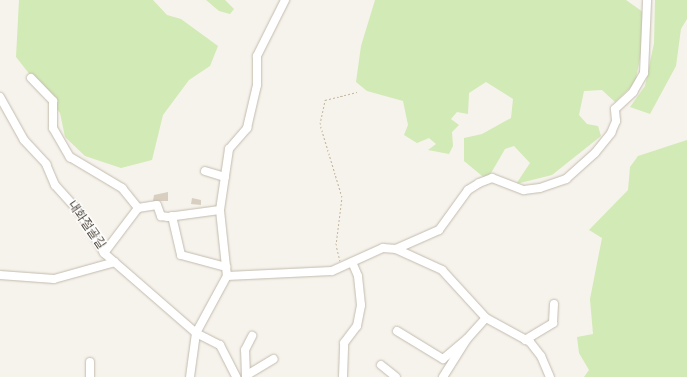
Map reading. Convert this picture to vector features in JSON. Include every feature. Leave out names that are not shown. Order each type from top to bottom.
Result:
[{"type":"street","points":[[190,377],[196,333],[227,271],[220,210],[229,149],[247,128],[257,85],[257,56],[284,0]]},
{"type":"street","points":[[396,249],[439,230],[468,190],[479,183],[492,178],[524,190],[540,188],[566,179],[595,153],[611,133],[616,121],[615,109],[634,92],[644,73],[647,0]]},
{"type":"street","points":[[31,78],[53,101],[53,128],[70,157],[122,188],[138,208]]},
{"type":"street","name":"내화절골길","points":[[0,97],[24,140],[80,213],[104,252],[196,333],[220,345],[236,377]]},
{"type":"street","points":[[204,170],[225,177]]},
{"type":"street","points":[[104,252],[138,208],[158,205],[161,216],[220,210]]},
{"type":"street","points":[[172,216],[181,255],[227,271],[281,275],[332,271],[383,248],[396,249],[442,270],[486,318],[525,340],[541,356],[550,377]]},
{"type":"street","points":[[0,275],[54,279],[115,262]]},
{"type":"street","points":[[343,377],[344,343],[357,326],[361,305],[358,276],[352,262]]},
{"type":"street","points":[[525,340],[553,323],[554,304]]},
{"type":"street","points":[[397,331],[443,359],[467,338],[486,318]]},
{"type":"street","points":[[252,336],[245,350],[247,376],[274,360]]},
{"type":"street","points":[[443,377],[467,338]]},
{"type":"street","points":[[90,362],[90,377]]},
{"type":"street","points":[[381,365],[396,377]]},
{"type":"path","points":[[342,267],[336,245],[342,197],[320,124],[325,100],[357,92]]},
{"type":"green space","points":[[19,0],[153,0],[167,15],[181,19],[218,46],[210,66],[189,80],[163,115],[152,160],[121,168],[85,156],[65,137],[60,113],[16,57]]},
{"type":"green space","points":[[206,0],[225,0],[234,9],[230,14],[219,11]]},
{"type":"green space","points":[[375,0],[626,0],[643,12],[646,29],[635,83],[615,102],[602,90],[584,91],[579,115],[587,124],[598,126],[601,136],[552,175],[516,184],[530,163],[514,146],[505,149],[487,180],[464,161],[464,138],[482,134],[511,118],[513,99],[486,82],[469,93],[468,114],[457,112],[451,119],[459,125],[452,132],[453,146],[449,154],[428,150],[436,144],[429,138],[417,143],[404,135],[408,125],[403,101],[367,91],[356,82],[361,46]]},
{"type":"green space","points":[[655,0],[687,0],[687,19],[681,29],[676,66],[650,114],[630,107],[645,86],[654,43]]},
{"type":"green space","points":[[687,140],[687,377],[584,377],[589,370],[579,353],[577,337],[593,334],[590,299],[602,238],[589,230],[628,190],[630,167],[638,156]]},
{"type":"building","points":[[168,192],[168,201],[153,201],[154,195]]},
{"type":"building","points":[[192,198],[201,200],[201,205],[191,204]]}]
